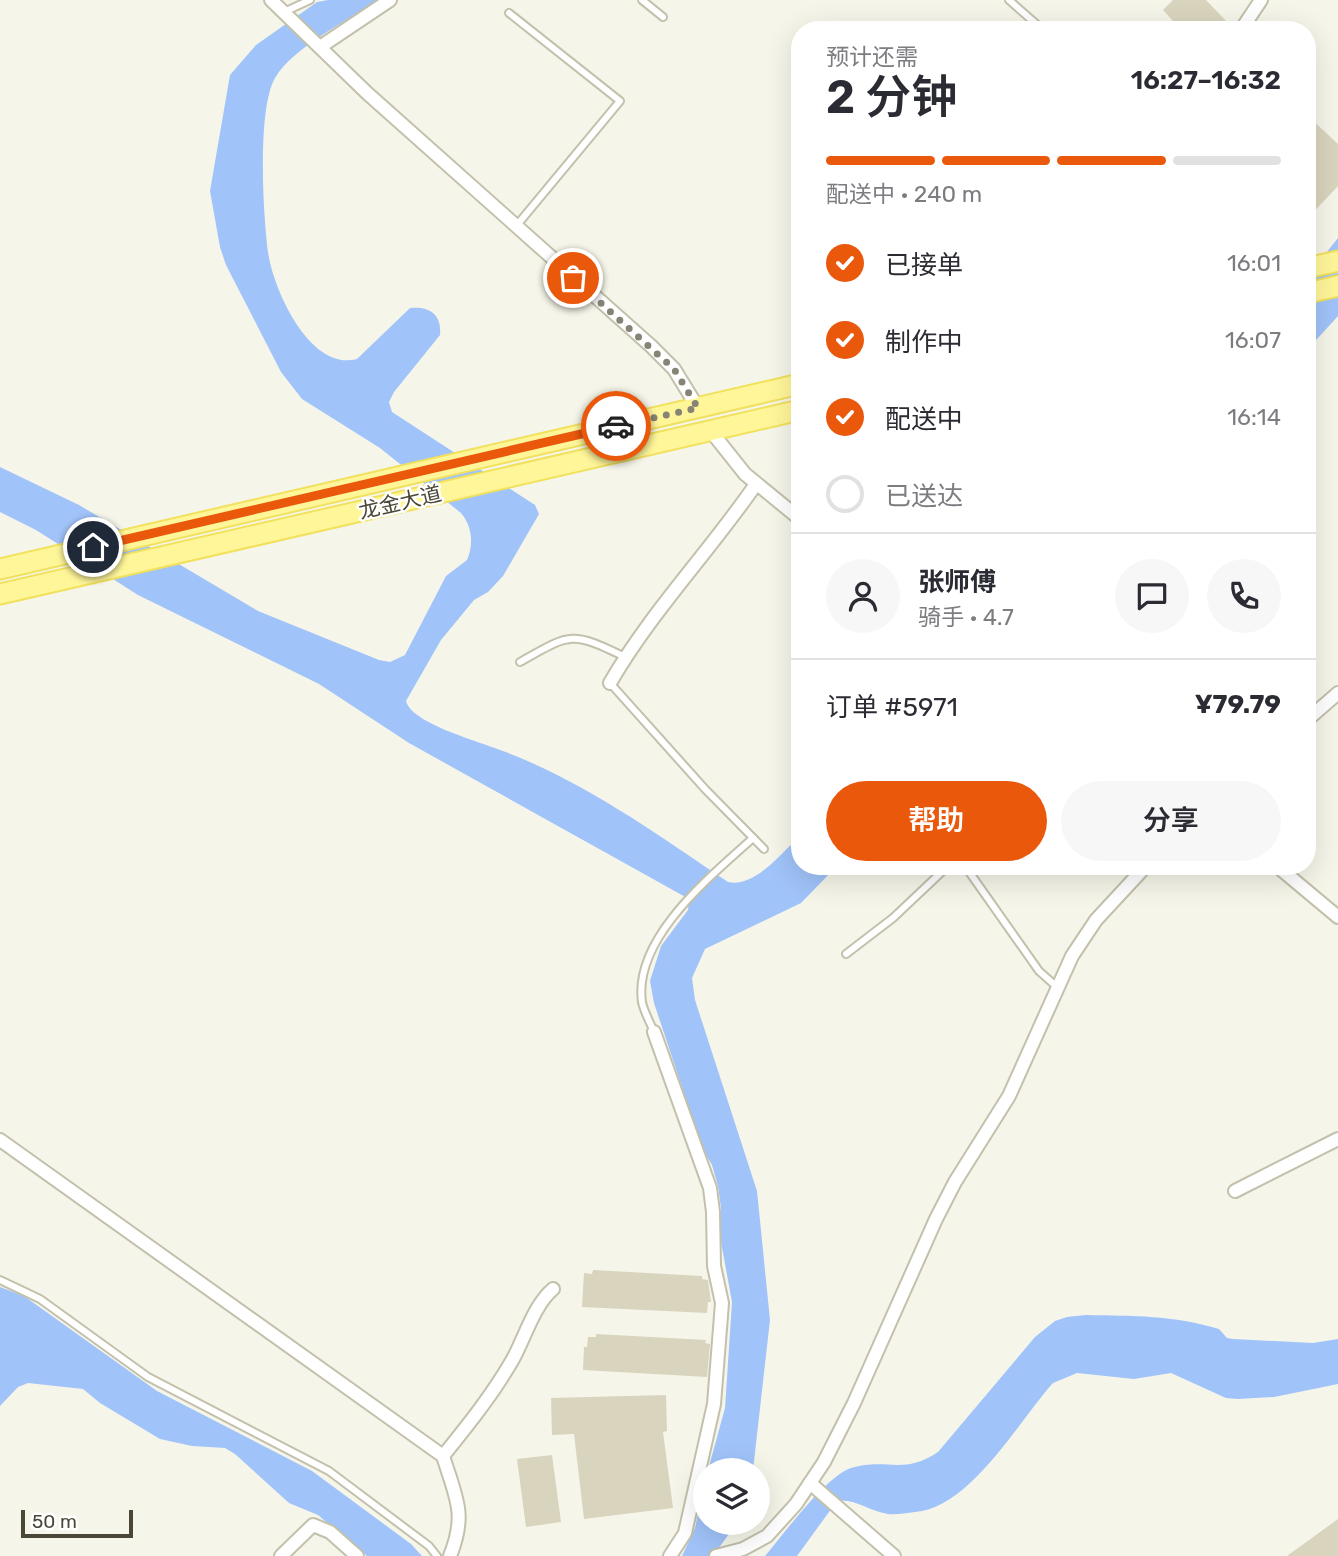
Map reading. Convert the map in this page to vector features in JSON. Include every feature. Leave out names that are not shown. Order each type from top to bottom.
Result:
[{"type":"main road","points":[[1316,266],[1338,261]]},
{"type":"main road","points":[[1316,291],[1338,286]]},
{"type":"main road","name":"龙金大道","points":[[0,569],[791,386]]},
{"type":"main road","name":"龙金大道","points":[[0,594],[791,412]]},
{"type":"street","points":[[271,0],[674,369],[698,408]]},
{"type":"street","points":[[317,44],[390,0]]},
{"type":"street","points":[[1247,21],[1260,1]]},
{"type":"street","points":[[710,430],[745,474],[791,512]]},
{"type":"street","points":[[610,682],[625,657],[725,529],[756,484]]},
{"type":"street","points":[[1316,712],[1338,693]]},
{"type":"street","points":[[716,1556],[752,1545],[767,1536],[814,1487],[936,1219],[955,1182],[1009,1096],[1057,988],[1084,936],[1138,875]]},
{"type":"street","points":[[1288,875],[1338,917]]},
{"type":"street","points":[[654,1032],[710,1188],[714,1266],[722,1303],[714,1404],[685,1533],[670,1556]]},
{"type":"street","points":[[1235,1191],[1338,1139]]},
{"type":"street","points":[[0,1140],[443,1456],[460,1521],[460,1532],[450,1556]]},
{"type":"street","points":[[443,1456],[484,1405],[513,1359],[544,1299],[553,1289]]},
{"type":"street","points":[[814,1487],[894,1556]]},
{"type":"street","points":[[281,1556],[313,1525],[330,1532],[357,1556]]},
{"type":"lane","points":[[284,12],[310,0]]},
{"type":"lane","points":[[642,0],[663,17]]},
{"type":"lane","points":[[1009,0],[1033,21]]},
{"type":"lane","points":[[509,13],[620,101],[516,227]]},
{"type":"lane","points":[[520,662],[559,640],[576,637],[592,641],[625,657]]},
{"type":"lane","points":[[610,682],[705,789],[764,849]]},
{"type":"lane","points":[[654,1032],[643,1005],[644,969],[664,929],[686,902],[753,838]]},
{"type":"lane","points":[[846,954],[893,918],[938,875]]},
{"type":"lane","points":[[971,875],[1040,971],[1057,988]]},
{"type":"lane","points":[[0,1280],[40,1299],[148,1377],[329,1471],[429,1546],[437,1556]]},
{"type":"water","points":[[381,0],[308,45],[283,67],[275,78],[266,113],[263,162],[264,213],[271,268],[286,306],[297,324],[324,353],[340,360],[357,359],[410,308],[423,308],[433,313],[439,322],[440,335],[394,392],[389,402],[392,412],[535,505],[539,514],[503,576],[488,592],[474,600],[441,640],[406,701],[411,709],[434,725],[562,777],[647,827],[728,882],[748,880],[758,875],[791,845],[791,875],[828,875],[801,903],[705,949],[692,978],[695,1000],[757,1191],[770,1320],[754,1458],[711,1458],[725,1408],[732,1302],[721,1242],[721,1208],[712,1165],[703,1150],[654,1003],[650,981],[661,946],[688,910],[689,899],[409,743],[319,684],[138,595],[36,530],[0,512],[0,467],[79,505],[258,611],[390,662],[405,655],[446,576],[467,560],[471,535],[461,513],[380,448],[302,399],[281,372],[226,265],[210,191],[230,75],[256,45],[317,2]]},
{"type":"water","points":[[1338,238],[1338,316],[1316,340],[1316,266]]},
{"type":"water","points":[[0,1287],[24,1296],[157,1391],[312,1471],[411,1544],[422,1556],[367,1556],[318,1515],[289,1503],[225,1448],[192,1446],[160,1439],[100,1403],[83,1389],[28,1383],[18,1387],[0,1406]]},
{"type":"water","points":[[1086,1315],[1185,1321],[1219,1329],[1227,1338],[1233,1339],[1313,1343],[1338,1339],[1338,1384],[1274,1397],[1238,1399],[1226,1398],[1171,1373],[1134,1379],[1077,1373],[1053,1383],[992,1461],[955,1496],[935,1507],[894,1514],[882,1513],[850,1501],[837,1501],[797,1556],[765,1556],[818,1494],[841,1473],[864,1465],[914,1463],[938,1452],[1035,1337],[1055,1321]]},
{"type":"water","points":[[693,1532],[693,1535],[728,1535],[718,1549],[718,1556],[682,1556]]},
{"type":"building","points":[[1173,0],[1206,0],[1226,21],[1173,21],[1163,10]]},
{"type":"building","points":[[1316,123],[1338,144],[1338,186],[1316,209]]},
{"type":"building","points":[[593,1270],[702,1276],[702,1279],[708,1280],[711,1302],[708,1302],[707,1313],[582,1307],[584,1273],[592,1274]]},
{"type":"building","points":[[596,1334],[706,1340],[705,1343],[710,1344],[707,1377],[583,1370],[584,1347],[587,1347],[588,1337],[596,1337]]},
{"type":"building","points":[[666,1395],[667,1431],[663,1432],[673,1508],[584,1519],[574,1434],[552,1435],[551,1398]]},
{"type":"building","points":[[552,1455],[561,1522],[526,1527],[517,1459]]},
{"type":"building","points":[[1338,1519],[1338,1556],[1287,1556]]},
{"type":"way so far","points":[[573,278],[674,369],[698,408],[616,426]]},
{"type":"route","points":[[93,547],[616,426]]}]
